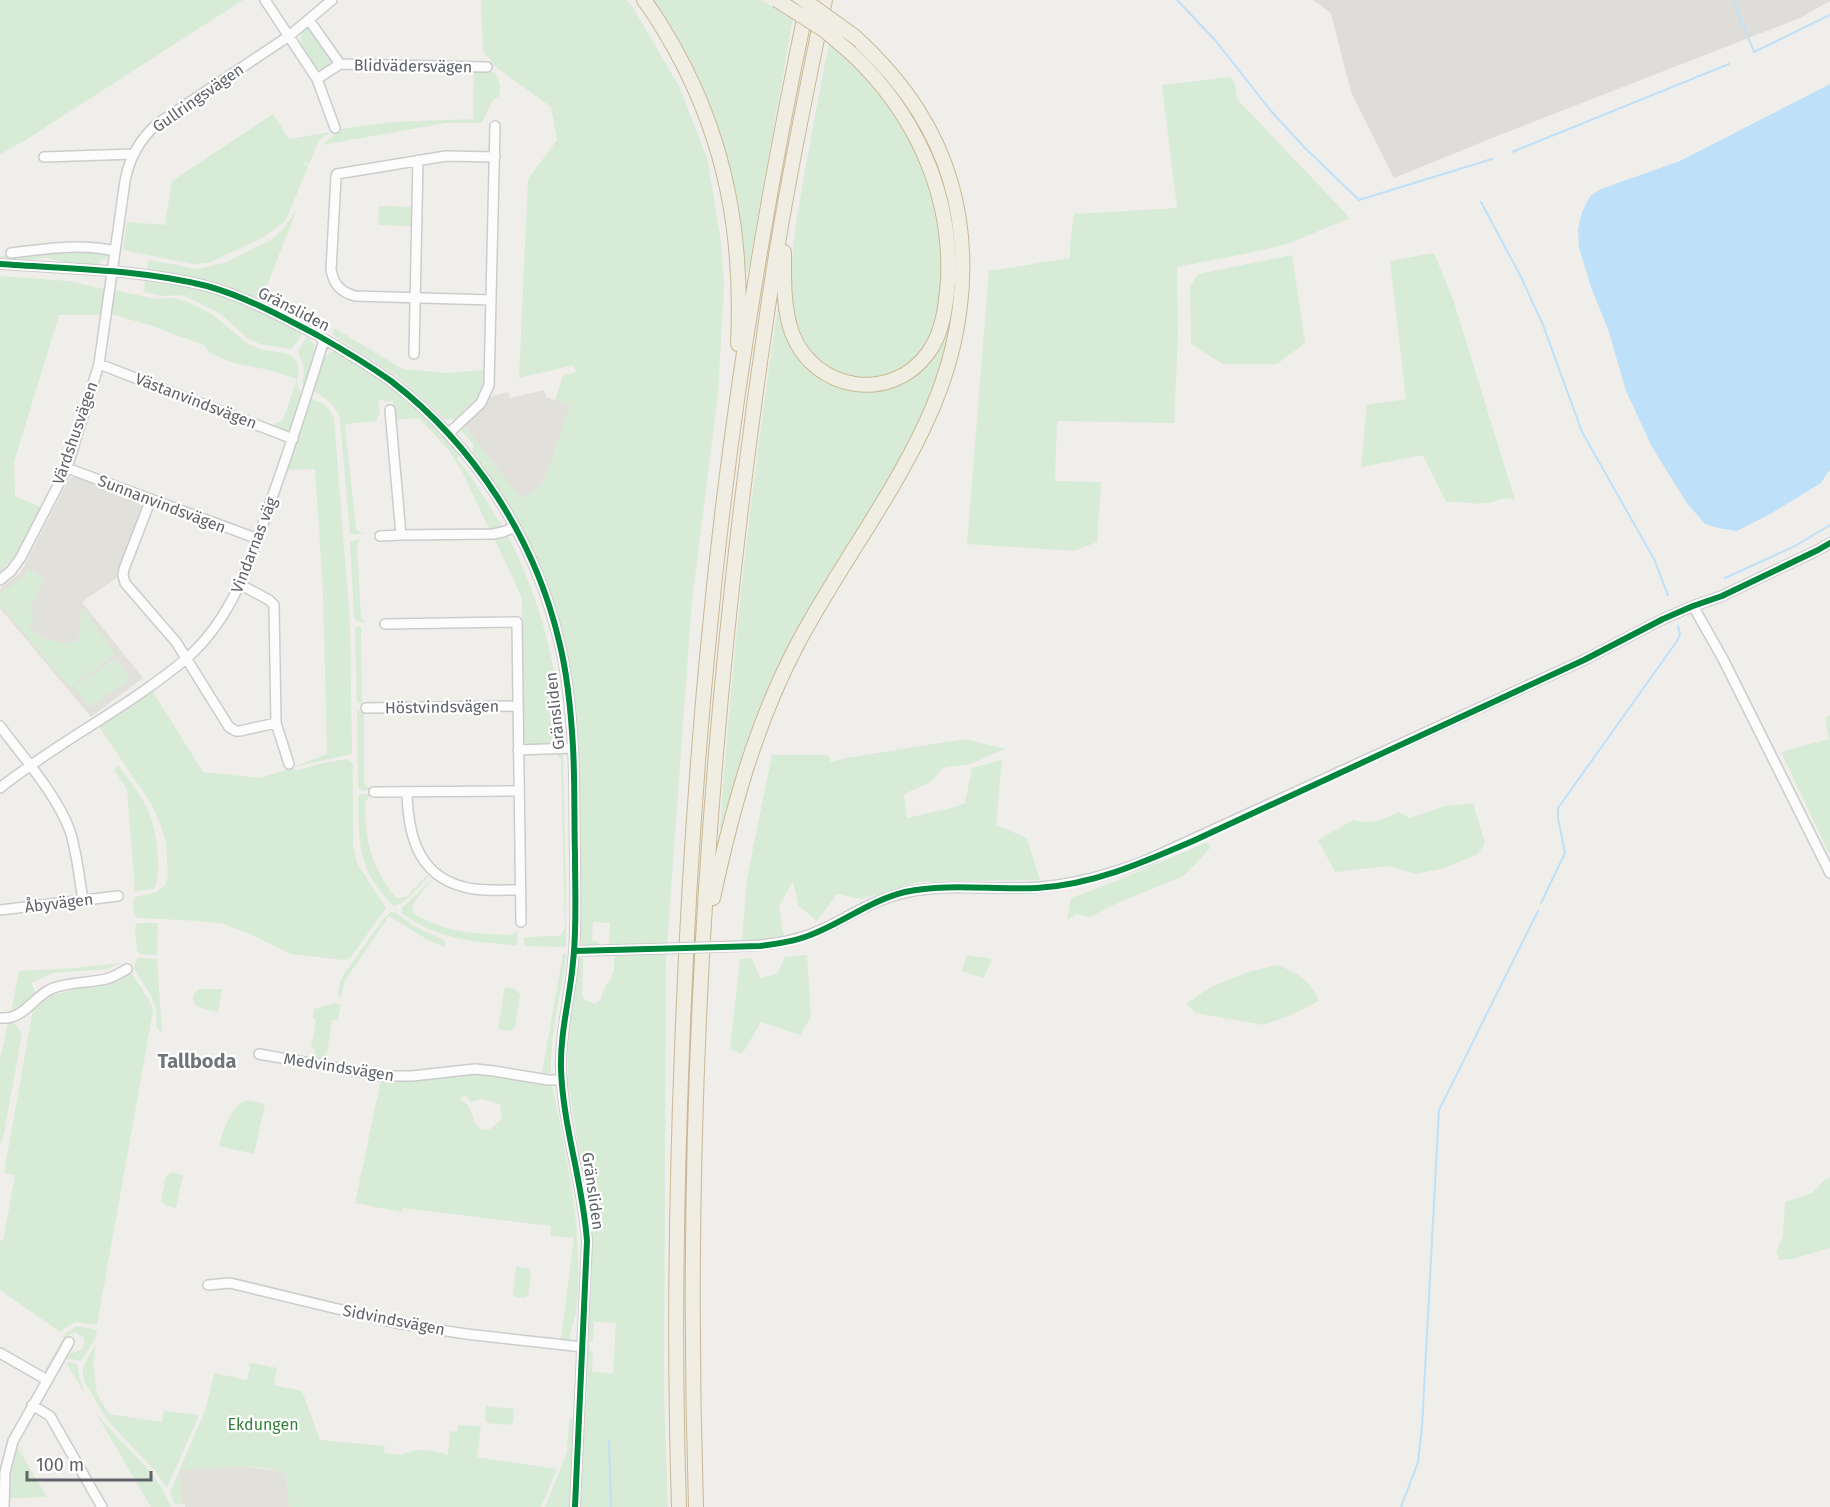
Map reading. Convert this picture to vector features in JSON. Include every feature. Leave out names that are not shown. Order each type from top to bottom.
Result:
[{"type":"highway","points":[[644,0],[667,35],[692,82],[712,130],[729,190],[738,254],[740,291],[735,418]]},
{"type":"highway","points":[[777,0],[824,30],[865,66],[898,106],[928,164],[941,205],[948,270],[945,305],[937,337],[928,353],[915,368],[890,382],[880,385],[859,385],[830,377],[808,359],[793,334],[787,311],[784,280],[784,211]]},
{"type":"highway","points":[[679,1507],[676,1288],[679,1137],[687,930],[708,644],[735,418],[752,302],[806,0],[855,36],[880,61],[907,94],[925,122],[943,162],[957,211],[963,277],[959,319],[950,361],[935,404],[923,429],[802,637],[767,710],[738,795],[703,944]]},
{"type":"highway","points":[[696,1507],[693,1289],[695,1138],[703,944],[725,657],[741,500],[768,305],[804,101],[825,0]]},
{"type":"street","points":[[265,0],[317,79],[335,128]]},
{"type":"street","name":"Gullringsvägen","points":[[111,272],[127,169],[147,134],[157,124],[289,36],[332,0]]},
{"type":"street","points":[[309,20],[340,64],[317,79]]},
{"type":"street","name":"Blidvädersvägen","points":[[340,64],[487,67]]},
{"type":"street","points":[[448,434],[481,403],[488,391],[490,380],[495,126]]},
{"type":"street","points":[[44,157],[134,154]]},
{"type":"street","points":[[491,300],[350,295],[337,285],[331,270],[337,174],[446,156],[495,157]]},
{"type":"street","points":[[414,354],[418,160]]},
{"type":"street","points":[[11,254],[74,247],[115,250]]},
{"type":"street","name":"Gränsliden","points":[[0,264],[111,272],[190,283],[228,292],[255,302],[350,354],[392,382],[448,434],[488,483],[515,527],[538,575],[557,633],[568,692],[573,748],[574,951],[562,1041],[562,1080],[585,1222],[587,1262],[575,1507]]},
{"type":"street","name":"Värdshusvägen","points":[[0,580],[11,571],[21,557],[67,468],[99,364],[111,272]]},
{"type":"street","name":"Vindarnas väg","points":[[0,788],[187,658],[206,639],[222,617],[241,585],[258,539],[324,340]]},
{"type":"street","name":"Västanvindsvägen","points":[[99,364],[293,439]]},
{"type":"street","points":[[390,410],[401,535]]},
{"type":"street","name":"Sunnanvindsvägen","points":[[67,468],[258,539]]},
{"type":"street","points":[[151,499],[124,569],[123,579],[187,658],[232,729],[240,731],[276,723]]},
{"type":"street","points":[[380,536],[493,534],[515,527]]},
{"type":"street","points":[[574,951],[745,946],[786,942],[805,937],[873,903],[906,892],[950,888],[1039,888],[1075,883],[1122,870],[1193,841],[1562,670],[1663,619],[1722,596],[1830,543]]},
{"type":"street","points":[[241,585],[274,605],[276,723],[289,764]]},
{"type":"street","points":[[1693,606],[1728,668],[1830,873]]},
{"type":"street","name":"Höstvindsvägen","points":[[385,624],[517,622],[521,922]]},
{"type":"street","name":"Höstvindsvägen","points":[[366,708],[518,706]]},
{"type":"street","points":[[0,726],[31,766],[70,831],[83,900]]},
{"type":"street","points":[[518,750],[573,748]]},
{"type":"street","points":[[374,792],[519,790]]},
{"type":"street","points":[[407,792],[413,842],[435,873],[454,883],[474,889],[520,890]]},
{"type":"street","name":"Åbyvägen","points":[[0,910],[118,896]]},
{"type":"street","points":[[0,1018],[20,1014],[51,989],[106,979],[127,969]]},
{"type":"street","name":"Medvindsvägen","points":[[259,1054],[382,1076],[412,1076],[475,1069],[562,1080]]},
{"type":"street","name":"Sidvindsvägen","points":[[208,1285],[230,1283],[388,1322],[583,1347]]},
{"type":"street","points":[[3,1507],[6,1448],[69,1342]]},
{"type":"street","points":[[0,1353],[47,1380]]},
{"type":"street","points":[[32,1405],[50,1416],[102,1507]]},
{"type":"shaded area","points":[[1313,0],[1830,1],[1800,18],[1394,178],[1351,92],[1331,13]]},
{"type":"shaded area","points":[[544,390],[546,397],[571,405],[542,486],[520,500],[464,425],[485,406],[490,397],[508,392],[510,398]]},
{"type":"shaded area","points":[[78,476],[139,499],[142,507],[138,525],[118,577],[82,602],[143,678],[91,717],[0,608],[0,589],[21,572],[68,481]]},
{"type":"shaded area","points":[[199,1467],[246,1467],[281,1471],[287,1474],[289,1507],[185,1507],[185,1504],[182,1504],[180,1471]]},
{"type":"green space","points":[[0,0],[243,0],[24,141],[0,154]]},
{"type":"green space","points":[[481,0],[626,0],[632,6],[679,86],[708,161],[721,242],[724,284],[718,394],[692,600],[667,944],[609,945],[610,923],[593,922],[592,941],[599,942],[599,946],[584,945],[578,940],[577,934],[580,934],[580,825],[578,752],[574,698],[565,644],[540,567],[516,520],[471,453],[474,445],[460,429],[464,425],[521,499],[542,485],[571,405],[555,400],[563,376],[576,372],[574,365],[519,378],[528,179],[557,140],[551,107],[496,67],[483,51]]},
{"type":"green space","points":[[651,0],[761,0],[793,18],[748,272],[743,274],[736,196],[723,145],[692,68]]},
{"type":"green space","points":[[307,28],[320,39],[330,56],[331,66],[324,70],[316,69],[300,41],[302,31]]},
{"type":"green space","points":[[829,43],[877,91],[896,117],[912,145],[933,205],[939,238],[941,272],[935,323],[922,350],[914,359],[899,370],[881,376],[851,377],[824,364],[805,342],[794,313],[791,280],[795,231]]},
{"type":"green space","points":[[853,43],[901,97],[924,134],[940,173],[951,212],[955,253],[954,294],[948,336],[937,377],[918,426],[809,611],[766,699],[743,756],[724,828],[720,828],[744,563],[779,298],[792,343],[806,366],[829,383],[859,390],[890,388],[915,375],[936,351],[949,321],[935,168],[852,47]]},
{"type":"green space","points":[[474,71],[494,72],[500,84],[499,96],[492,101],[482,123],[445,123],[322,145],[340,129],[390,122],[473,119]]},
{"type":"green space","points":[[1230,77],[1235,83],[1237,99],[1350,218],[1287,244],[1177,267],[1178,336],[1174,423],[1057,421],[1055,481],[1101,482],[1097,542],[1074,551],[967,544],[989,271],[1070,258],[1074,214],[1177,208],[1162,85]]},
{"type":"green space","points":[[273,114],[289,139],[331,132],[319,140],[309,164],[305,162],[304,164],[308,166],[283,223],[264,237],[207,263],[193,264],[123,250],[127,222],[165,225],[172,181]]},
{"type":"green space","points":[[379,206],[414,207],[413,226],[378,225]]},
{"type":"green space","points":[[297,209],[264,293],[330,326],[327,329],[310,320],[308,324],[284,311],[221,285],[193,277],[147,271],[149,260],[198,269],[224,263],[271,240],[284,228]]},
{"type":"green space","points":[[73,250],[107,253],[106,259],[100,261],[99,264],[76,264],[45,258],[23,261],[0,260],[0,257],[4,256]]},
{"type":"green space","points":[[1434,253],[1453,299],[1515,500],[1503,498],[1481,503],[1446,502],[1423,455],[1361,467],[1367,405],[1406,399],[1390,261]]},
{"type":"green space","points":[[1292,255],[1305,343],[1277,364],[1223,364],[1191,344],[1190,287],[1198,274]]},
{"type":"green space","points":[[0,276],[69,281],[104,289],[102,315],[59,315],[14,462],[15,496],[42,508],[16,554],[0,573]]},
{"type":"green space","points":[[145,281],[170,285],[171,282],[208,291],[249,305],[302,334],[290,349],[260,344],[248,339],[221,314],[187,297],[162,296],[144,292]]},
{"type":"green space","points":[[113,290],[156,299],[172,298],[186,301],[212,314],[248,344],[294,357],[298,368],[297,386],[303,393],[291,429],[284,432],[270,426],[283,420],[297,379],[269,370],[234,363],[210,353],[204,345],[111,314]]},
{"type":"green space","points":[[334,328],[403,369],[446,373],[486,370],[481,394],[455,422],[452,419],[445,419],[398,377],[333,335]]},
{"type":"green space","points":[[307,337],[314,345],[314,349],[305,387],[302,383],[304,370],[298,351]]},
{"type":"green space","points":[[330,352],[343,355],[360,364],[399,394],[435,429],[460,455],[457,459],[472,478],[502,526],[489,529],[464,475],[449,450],[419,418],[394,420],[393,401],[378,400],[380,414],[377,416],[377,421],[345,424],[356,529],[363,534],[350,534],[340,418],[333,405],[314,391],[313,387],[323,359]]},
{"type":"green space","points":[[310,398],[326,405],[334,418],[350,625],[352,754],[294,767],[327,754],[323,590],[315,469],[287,470]]},
{"type":"green space","points":[[508,536],[539,612],[552,661],[562,742],[557,744],[527,745],[523,739],[522,599],[494,538]]},
{"type":"green space","points":[[353,540],[361,540],[357,545],[361,618],[366,622],[358,622],[354,618],[350,543]]},
{"type":"green space","points":[[28,568],[45,580],[29,608],[35,615],[29,628],[51,641],[63,643],[77,641],[80,632],[81,605],[115,654],[70,688],[0,605],[0,595],[24,576]]},
{"type":"green space","points":[[355,627],[361,627],[362,703],[357,703]]},
{"type":"green space","points":[[115,659],[130,679],[89,708],[74,687]]},
{"type":"green space","points":[[151,689],[203,772],[261,778],[287,769],[298,770],[347,759],[353,763],[353,845],[358,865],[386,908],[351,957],[344,960],[291,954],[223,924],[137,918],[133,908],[135,897],[157,892],[165,885],[168,876],[166,842],[152,805],[98,725]]},
{"type":"green space","points":[[357,711],[364,711],[364,783],[372,790],[360,790],[358,787]]},
{"type":"green space","points":[[1830,715],[1830,855],[1781,752],[1829,739],[1825,718]]},
{"type":"green space","points":[[965,739],[1005,749],[970,764],[943,768],[931,782],[904,794],[907,818],[965,803],[972,768],[1002,760],[996,825],[1027,838],[1040,880],[919,882],[862,899],[837,894],[817,921],[798,905],[793,881],[779,906],[784,938],[742,940],[747,878],[772,755],[828,755],[831,762]]},
{"type":"green space","points":[[555,752],[563,754],[566,946],[526,946],[524,937],[560,936],[565,928],[561,759]]},
{"type":"green space","points":[[119,766],[142,799],[151,818],[158,861],[157,881],[154,889],[135,891],[127,789],[114,770]]},
{"type":"green space","points":[[360,794],[375,794],[375,797],[370,797],[365,802],[368,842],[380,875],[396,898],[406,897],[427,875],[429,876],[409,897],[394,906],[374,881],[365,863],[360,844],[358,797]]},
{"type":"green space","points":[[1473,803],[1485,843],[1478,854],[1444,868],[1417,874],[1389,866],[1335,872],[1318,840],[1353,820],[1376,821],[1398,812],[1410,818],[1445,806]]},
{"type":"green space","points":[[1207,842],[1210,848],[1185,875],[1090,917],[1077,914],[1067,920],[1071,898]]},
{"type":"green space","points":[[434,877],[412,905],[413,913],[437,925],[461,931],[512,935],[518,930],[517,945],[477,942],[454,937],[422,926],[402,913],[402,908]]},
{"type":"green space","points":[[391,912],[445,941],[445,947],[428,940],[389,916],[344,982],[341,998],[338,995],[344,974],[384,918]]},
{"type":"green space","points":[[137,923],[158,923],[157,955],[141,954],[137,951],[135,927]]},
{"type":"green space","points":[[666,953],[664,1395],[668,1507],[580,1507],[583,1435],[581,1420],[585,1419],[587,1388],[583,1388],[587,1350],[593,1351],[592,1372],[613,1373],[616,1323],[594,1322],[593,1342],[588,1342],[592,1277],[591,1223],[568,1083],[568,1034],[578,958],[583,958],[582,994],[585,1000],[595,1004],[600,1001],[605,986],[611,979],[616,955]]},
{"type":"green space","points":[[563,954],[566,954],[565,966],[553,1033],[551,1073],[542,1073]]},
{"type":"green space","points":[[807,955],[811,1017],[800,1035],[761,1022],[742,1054],[730,1049],[740,959],[752,958],[760,978],[777,974],[785,957]]},
{"type":"green space","points":[[967,955],[992,959],[984,978],[962,971]]},
{"type":"green space","points":[[138,958],[157,959],[162,1033],[156,1027],[156,1010],[151,996],[134,969]]},
{"type":"green space","points":[[120,963],[107,969],[53,973],[31,983],[36,993],[19,1009],[11,1013],[19,971]]},
{"type":"green space","points":[[1277,965],[1302,978],[1312,988],[1319,1001],[1264,1025],[1196,1013],[1186,1004],[1209,988],[1248,972]]},
{"type":"green space","points":[[129,973],[132,974],[151,1003],[153,1011],[97,1325],[75,1322],[60,1332],[0,1290],[0,1240],[3,1241],[15,1175],[4,1173],[33,1009],[53,995],[117,979]]},
{"type":"green space","points":[[505,987],[515,989],[520,994],[515,1027],[510,1031],[498,1029]]},
{"type":"green space","points":[[198,989],[222,989],[218,1012],[201,1008],[195,1004],[193,996]]},
{"type":"green space","points":[[335,1003],[341,1004],[338,1020],[332,1020],[326,1060],[313,1058],[315,1049],[311,1048],[316,1019],[313,1018],[314,1009]]},
{"type":"green space","points":[[8,1023],[14,1023],[22,1033],[4,1134],[0,1145],[0,1060]]},
{"type":"green space","points":[[475,1074],[552,1084],[569,1169],[578,1255],[576,1313],[569,1340],[561,1339],[574,1238],[551,1236],[551,1226],[403,1208],[402,1212],[355,1203],[381,1080],[417,1080]],"holes":[[[466,1096],[471,1102],[482,1099],[500,1104],[502,1119],[490,1129],[481,1130],[474,1122],[468,1105],[460,1099]]]},
{"type":"green space","points":[[247,1100],[265,1104],[254,1154],[219,1146],[232,1113],[236,1107]]},
{"type":"green space","points":[[172,1172],[183,1175],[176,1208],[166,1206],[161,1201],[166,1176]]},
{"type":"green space","points":[[1830,1177],[1830,1248],[1792,1259],[1780,1260],[1776,1251],[1783,1237],[1785,1202],[1812,1193]]},
{"type":"green space","points":[[516,1267],[527,1268],[531,1273],[528,1296],[524,1298],[513,1296]]},
{"type":"green space","points":[[77,1326],[97,1330],[95,1339],[81,1361],[64,1358],[66,1355],[81,1350],[84,1345],[84,1338],[75,1332],[67,1336],[47,1371],[45,1370],[66,1333]]},
{"type":"green space","points":[[96,1345],[93,1363],[97,1394],[109,1414],[162,1422],[164,1411],[199,1415],[167,1488],[156,1472],[108,1421],[84,1381],[84,1366]]},
{"type":"green space","points":[[66,1362],[78,1365],[80,1380],[93,1408],[114,1434],[151,1472],[171,1507],[151,1507]]},
{"type":"green space","name":"Ekdungen","points":[[251,1363],[277,1368],[274,1385],[302,1391],[320,1440],[385,1446],[384,1453],[402,1455],[407,1452],[424,1450],[448,1455],[450,1431],[457,1432],[458,1425],[481,1426],[477,1457],[557,1469],[541,1507],[289,1507],[286,1474],[265,1468],[250,1467],[180,1471],[182,1504],[175,1505],[170,1492],[206,1408],[214,1373],[247,1380],[250,1367],[248,1365]]},
{"type":"green space","points":[[486,1406],[514,1409],[513,1422],[508,1425],[488,1423],[485,1419]]},
{"type":"green space","points":[[569,1419],[577,1420],[571,1507],[545,1507],[567,1452]]},
{"type":"green space","points":[[17,1447],[47,1497],[10,1498],[11,1469]]},
{"type":"water","points":[[1830,84],[1830,469],[1821,483],[1772,513],[1737,531],[1718,528],[1705,524],[1686,502],[1652,447],[1626,391],[1609,332],[1591,287],[1579,248],[1578,229],[1582,212],[1590,196],[1601,189],[1680,161]]},
{"type":"waterway","points":[[1177,0],[1215,40],[1271,111],[1305,148],[1359,200],[1492,159]]},
{"type":"waterway","points":[[1733,0],[1754,52],[1830,15]]},
{"type":"waterway","points":[[1512,152],[1729,64]]},
{"type":"waterway","points":[[1481,202],[1521,277],[1543,325],[1582,432],[1654,559],[1668,595]]},
{"type":"waterway","points":[[1725,578],[1795,546],[1830,525]]},
{"type":"waterway","points":[[1541,903],[1565,853],[1558,808],[1677,641],[1680,635],[1678,626]]},
{"type":"waterway","points":[[1401,1507],[1418,1462],[1422,1427],[1439,1110],[1538,911]]},
{"type":"waterway","points":[[609,1441],[611,1507]]},
{"type":"cycle path","points":[[0,264],[130,273],[182,280],[207,286],[263,307],[326,340],[391,381],[449,434],[497,497],[534,566],[548,603],[562,654],[569,694],[574,760],[575,935],[572,975],[562,1042],[561,1069],[565,1112],[582,1198],[587,1241],[575,1507]]},
{"type":"cycle path","points":[[574,951],[760,946],[805,937],[879,901],[905,892],[954,887],[1037,888],[1097,878],[1116,872],[1193,841],[1584,660],[1663,619],[1722,596],[1830,543]]},
{"type":"district","name":"Tallboda","points":[[197,1061]]}]
